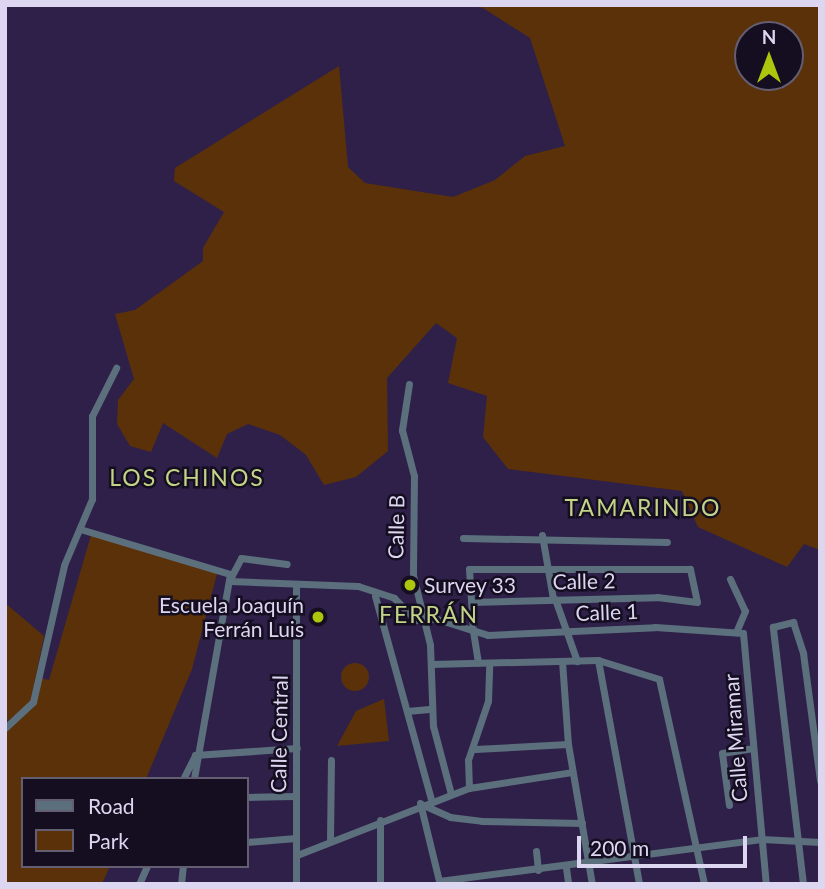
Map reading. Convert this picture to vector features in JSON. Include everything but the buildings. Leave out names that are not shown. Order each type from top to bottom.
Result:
[{"type":"street","points":[[5,728],[33,702],[64,565],[93,493],[92,416],[116,368]]},
{"type":"street","name":"Calle B","points":[[409,384],[402,430],[414,476],[413,575],[425,620],[431,664],[432,709],[451,794]]},
{"type":"street","points":[[80,529],[231,579],[296,585],[358,586],[375,596],[431,799]]},
{"type":"street","points":[[463,538],[542,535],[592,544],[667,542]]},
{"type":"street","points":[[542,535],[554,599],[568,630],[577,661]]},
{"type":"street","points":[[194,777],[195,755],[231,579],[241,558],[287,564]]},
{"type":"street","points":[[478,663],[469,569],[547,566]]},
{"type":"street","name":"Calle 2","points":[[472,602],[554,599],[696,602],[690,569],[547,566]]},
{"type":"street","name":"Calle Miramar","points":[[730,579],[745,611],[739,632],[766,884]]},
{"type":"street","name":"Calle Central","points":[[296,585],[296,884]]},
{"type":"street","name":"Calle 1","points":[[375,596],[394,598],[406,615],[473,631],[739,632]]},
{"type":"street","points":[[803,884],[801,843],[773,627],[793,622],[799,628],[820,781]]},
{"type":"street","points":[[431,664],[598,660],[654,676],[681,760],[704,884]]},
{"type":"street","points":[[598,660],[639,884]]},
{"type":"street","points":[[562,661],[568,744],[592,884]]},
{"type":"street","points":[[467,789],[468,760],[475,749],[488,701],[488,664]]},
{"type":"street","points":[[407,711],[432,709]]},
{"type":"street","points":[[475,749],[568,744]]},
{"type":"street","points":[[195,755],[297,748]]},
{"type":"street","points":[[729,805],[722,753],[753,748]]},
{"type":"street","points":[[184,777],[195,755]]},
{"type":"street","points":[[330,841],[331,760]]},
{"type":"street","points":[[297,855],[431,799],[467,789],[572,772]]},
{"type":"street","points":[[248,797],[296,796]]},
{"type":"street","points":[[420,803],[436,880],[589,866],[761,839],[820,842]]},
{"type":"street","points":[[420,803],[471,820],[582,823]]},
{"type":"street","points":[[380,820],[380,884]]},
{"type":"street","points":[[248,842],[296,838]]},
{"type":"street","points":[[536,851],[538,870]]},
{"type":"street","points":[[139,884],[146,868]]},
{"type":"street","points":[[566,868],[568,883]]},
{"type":"green space","points":[[467,5],[820,5],[820,550],[804,544],[787,567],[698,527],[682,491],[508,469],[483,437],[487,396],[448,383],[457,338],[436,323],[387,378],[388,451],[356,477],[324,485],[306,455],[280,435],[248,424],[227,434],[217,458],[163,423],[151,452],[130,446],[117,424],[118,400],[134,379],[115,314],[135,310],[203,261],[203,248],[224,212],[174,181],[175,168],[339,66],[348,167],[365,183],[453,197],[495,180],[525,156],[565,146],[530,38],[483,8]]},
{"type":"green space","points":[[91,535],[218,570],[192,669],[147,777],[21,777],[21,868],[109,868],[102,884],[5,884],[5,732],[34,705],[40,678],[49,680]]},
{"type":"green space","points":[[5,603],[44,636],[30,704],[5,723]]},
{"type":"green space","points":[[355,663],[365,667],[369,677],[365,687],[355,691],[345,687],[341,677],[345,667]]},
{"type":"green space","points":[[384,699],[389,741],[337,746],[356,711]]},
{"type":"place","name":"Survey 33","points":[[410,585]]},
{"type":"place","name":"Escuela Joaquín Ferrán Luis","points":[[318,617]]},
{"type":"district","name":"LOS CHINOS","points":[[187,477]]},
{"type":"district","name":"TAMARINDO","points":[[643,507]]},
{"type":"district","name":"FERRÁN","points":[[429,614]]}]
